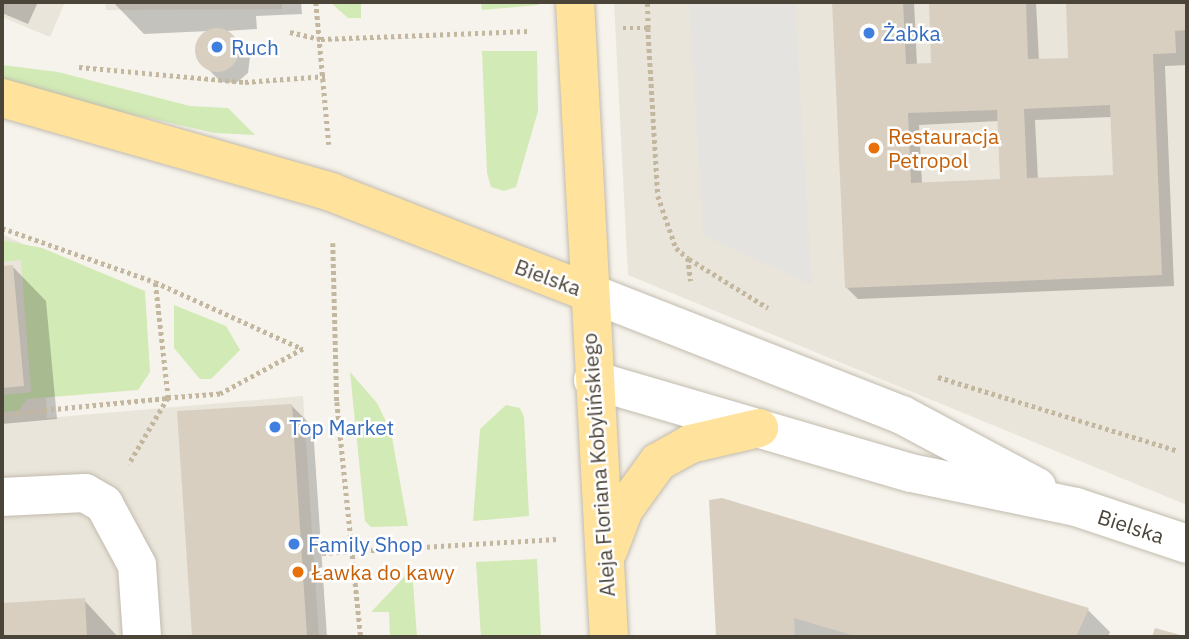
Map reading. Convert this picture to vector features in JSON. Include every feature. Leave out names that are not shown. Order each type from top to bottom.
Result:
[{"type":"main road","name":"Aleja Floriana Kobylińskiego","points":[[575,15],[588,292],[609,637]]},
{"type":"main road","name":"Bielska","points":[[2,98],[331,192],[418,230],[588,292]]},
{"type":"main road","points":[[604,563],[624,509],[658,462],[690,444],[759,428]]},
{"type":"street","name":"Bielska","points":[[588,292],[902,415],[1076,508]]},
{"type":"street","name":"Bielska","points":[[593,380],[911,473],[1076,508],[1187,544]]},
{"type":"street","points":[[2,497],[85,493],[104,504],[137,565],[142,637]]},
{"type":"path","points":[[316,2],[327,76],[337,402],[361,637]]},
{"type":"path","points":[[290,32],[321,39],[575,15],[648,28],[646,2]]},
{"type":"path","points":[[79,67],[245,82],[327,76]]},
{"type":"path","points":[[2,228],[155,282],[303,349],[220,394],[2,414]]},
{"type":"path","points":[[688,258],[782,315]]},
{"type":"path","points":[[104,504],[169,398],[155,282]]},
{"type":"path","points":[[927,373],[1175,450]]},
{"type":"shaded area","points":[[2,2],[65,2],[50,37],[2,17]]},
{"type":"shaded area","points":[[105,2],[282,2],[282,9],[106,10]]},
{"type":"shaded area","points":[[614,2],[1187,2],[1187,505],[628,275]]},
{"type":"shaded area","points":[[689,2],[795,2],[812,285],[703,236]]},
{"type":"shaded area","points":[[2,234],[38,251],[47,418],[303,396],[319,637],[2,637]]},
{"type":"green space","points":[[330,2],[361,2],[361,18],[348,18]]},
{"type":"green space","points":[[481,2],[538,2],[538,5],[482,10]]},
{"type":"green space","points":[[482,51],[537,51],[538,111],[516,187],[504,191],[491,187],[487,173]]},
{"type":"green space","points":[[2,65],[58,72],[190,106],[228,108],[255,135],[215,133],[2,85]]},
{"type":"green space","points":[[2,240],[42,248],[145,291],[150,372],[138,390],[27,399],[18,411],[2,412],[2,395],[31,392],[21,260],[2,262]]},
{"type":"green space","points":[[174,305],[226,326],[240,350],[211,379],[200,379],[174,348]]},
{"type":"green space","points":[[350,372],[377,403],[391,432],[408,526],[371,527],[365,521]]},
{"type":"green space","points":[[506,405],[520,408],[524,417],[529,516],[473,521],[480,429]]},
{"type":"green space","points":[[537,559],[541,637],[481,637],[476,562]]},
{"type":"green space","points":[[412,569],[417,637],[390,637],[389,612],[371,612]]},
{"type":"building","points":[[832,2],[903,2],[906,64],[931,63],[929,2],[1026,2],[1028,59],[1068,58],[1066,2],[1187,2],[1187,30],[1175,31],[1176,53],[1153,54],[1162,275],[845,288]],"holes":[[[1110,105],[1113,175],[1027,178],[1024,109]],[[997,110],[1000,179],[911,183],[908,113]]]},
{"type":"building","name":"Ruch","points":[[217,28],[226,29],[233,34],[238,41],[238,59],[233,66],[226,71],[217,72],[208,71],[201,66],[196,59],[195,50],[196,41],[201,34],[208,29]]},
{"type":"building","points":[[13,265],[24,386],[2,388],[2,266]]},
{"type":"building","points":[[292,404],[307,637],[192,637],[177,411]]},
{"type":"building","points":[[722,498],[1089,608],[1076,637],[858,637],[794,618],[795,637],[716,637],[709,500]]},
{"type":"building","points":[[85,598],[87,637],[2,637],[2,603]]},
{"type":"building","points":[[1155,628],[1184,636],[1184,637],[1152,637]]},
{"type":"place","name":"Żabka","points":[[869,33]]},
{"type":"place","name":"Ruch","points":[[217,47]]},
{"type":"place","name":"Restauracja Petropol","points":[[874,148]]},
{"type":"place","name":"Top Market","points":[[275,427]]},
{"type":"place","name":"Family Shop","points":[[294,544]]},
{"type":"place","name":"Ławka do kawy","points":[[298,572]]}]
